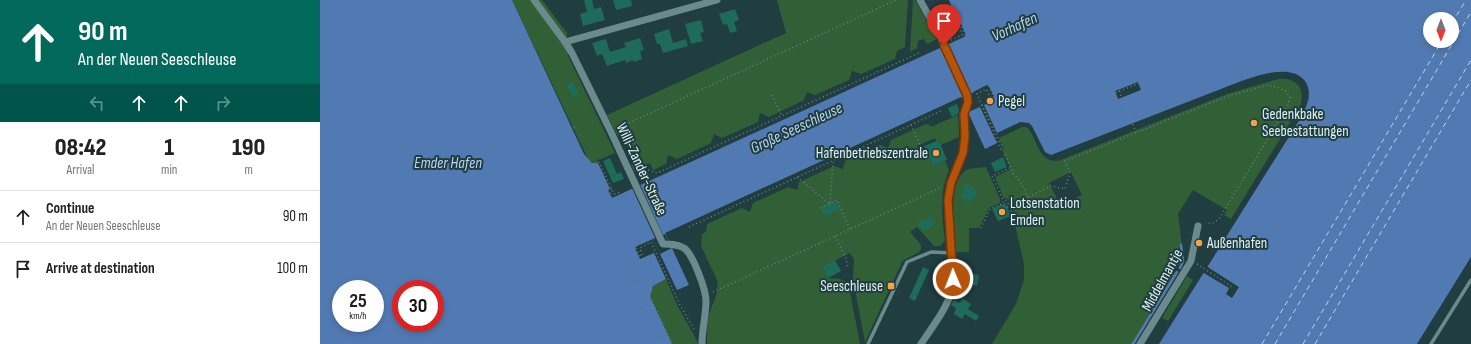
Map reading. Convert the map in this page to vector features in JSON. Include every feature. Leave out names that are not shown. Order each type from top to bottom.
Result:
[{"type":"street","name":"Willi-Zander-Straße","points":[[534,0],[565,42],[611,132],[663,244],[677,245],[687,251],[705,288],[706,304],[702,344]]},
{"type":"street","points":[[565,42],[717,0]]},
{"type":"street","points":[[920,0],[944,45],[967,95],[968,102],[964,114],[965,136],[961,161],[949,191],[948,209],[953,270],[952,289],[946,304],[922,344]]},
{"type":"street","name":"Middelmantje","points":[[1140,344],[1191,261],[1198,226]]},
{"type":"lane","points":[[868,344],[907,262],[931,252],[952,252]]},
{"type":"lane","points":[[1431,344],[1471,280]]},
{"type":"path","points":[[611,132],[896,0]]},
{"type":"path","points":[[956,38],[962,34],[959,27],[960,26],[965,35]]},
{"type":"path","points":[[648,170],[657,173],[921,52]]},
{"type":"path","points":[[1112,94],[1145,81]]},
{"type":"path","points":[[1007,207],[1051,186],[1065,189],[1070,173],[1064,161],[1228,96],[1268,85],[1276,86],[1286,91],[1290,97],[1287,107],[1219,219],[1213,223],[1198,226]]},
{"type":"path","points":[[980,103],[983,105],[1003,148],[1001,150],[981,106],[980,103],[977,93],[987,89],[990,96],[992,96],[988,86]]},
{"type":"path","points":[[1119,91],[1136,132]]},
{"type":"path","points":[[772,95],[782,116]]},
{"type":"path","points":[[689,227],[941,111]]},
{"type":"path","points":[[1254,122],[1270,135]]},
{"type":"path","points":[[911,125],[925,156]]},
{"type":"path","points":[[559,134],[575,127]]},
{"type":"path","points":[[1005,155],[1014,176],[1022,184],[1028,198]]},
{"type":"path","points":[[597,158],[614,195],[621,192]]},
{"type":"path","points":[[830,204],[833,161]]},
{"type":"path","points":[[1010,168],[992,176],[1002,198],[1007,201],[1013,216],[1013,226]]},
{"type":"path","points":[[796,177],[830,204]]},
{"type":"path","points":[[713,292],[951,183]]},
{"type":"path","points":[[611,189],[610,191],[612,197]]},
{"type":"path","points":[[821,208],[837,200],[850,229]]},
{"type":"path","points":[[981,228],[990,209],[1003,203],[1004,200]]},
{"type":"path","points":[[835,235],[846,258],[848,268]]},
{"type":"path","points":[[636,248],[640,256],[642,256],[640,248],[652,242],[680,305],[695,331]]},
{"type":"path","points":[[1201,267],[1234,288]]},
{"type":"path","points":[[629,288],[643,282],[672,344]]},
{"type":"path","points":[[640,312],[654,306]]},
{"type":"path","points":[[659,344],[670,339]]},
{"type":"green space","points":[[512,0],[542,0],[567,33],[568,56],[615,153],[599,160],[598,157],[596,158],[598,163],[589,161]]},
{"type":"green space","points":[[777,0],[908,0],[905,47],[897,51],[895,59],[861,74],[852,71],[849,80],[815,95],[807,92],[804,100],[769,117],[760,113],[758,122],[722,138],[714,134],[711,143],[677,159],[668,155],[666,164],[653,170],[650,163],[635,172],[631,165],[640,161],[626,132],[618,136],[607,115],[786,33]]},
{"type":"green space","points":[[913,0],[915,0],[937,39],[927,44],[924,39],[918,41],[917,48],[910,52]]},
{"type":"green space","points":[[1278,79],[1284,79],[1290,80],[1298,85],[1302,94],[1302,100],[1300,106],[1231,219],[1224,215],[1227,210],[1193,190],[1178,214],[1184,263],[1180,268],[1179,267],[1182,262],[1180,247],[1172,260],[1174,272],[1178,273],[1134,344],[992,344],[1016,304],[1024,280],[1024,264],[1015,225],[1016,216],[1008,199],[1003,197],[995,177],[1011,169],[1002,150],[1004,149],[999,138],[1022,127],[1027,127],[1042,154],[1046,158],[1058,161],[1227,94]],"holes":[[[1071,172],[1082,195],[1060,205],[1049,183]]]},
{"type":"green space","points":[[958,115],[959,137],[941,145],[939,140],[936,141],[935,138],[917,146],[923,160],[929,157],[933,166],[945,161],[949,170],[944,187],[942,205],[945,241],[940,246],[934,246],[917,227],[910,232],[920,244],[920,250],[918,253],[902,262],[865,342],[853,279],[854,259],[850,253],[822,267],[828,278],[840,279],[848,282],[860,344],[707,344],[708,318],[717,294],[718,285],[701,246],[702,234],[706,232],[707,224],[742,208],[750,212],[753,203],[788,187],[797,190],[799,182],[834,166],[843,169],[845,161],[880,145],[888,148],[891,140],[926,124],[934,127],[935,125]]},
{"type":"green space","points":[[986,167],[1000,199],[1000,203],[989,208],[979,228],[969,228],[969,252],[956,252],[953,209],[956,186],[959,177],[967,170]]},
{"type":"green space","points":[[1187,276],[1193,280],[1168,321],[1162,318]]},
{"type":"green space","points":[[666,279],[678,307],[698,344],[672,344],[650,297],[653,286]]},
{"type":"water","name":"Emder Hafen","points":[[320,0],[512,0],[584,154],[592,163],[598,163],[610,189],[608,190],[612,198],[964,37],[966,35],[961,24],[959,25],[949,0],[1471,0],[1471,257],[1417,344],[1159,344],[1304,112],[1309,94],[1305,81],[1298,75],[1289,72],[1278,72],[1255,76],[1244,80],[1051,155],[1045,152],[1029,123],[1020,122],[997,133],[984,105],[994,100],[994,96],[987,85],[973,92],[997,143],[985,149],[961,97],[665,233],[689,285],[677,290],[653,239],[637,246],[635,248],[640,259],[654,253],[666,279],[653,286],[650,297],[672,344],[320,344]]},
{"type":"pier","points":[[948,43],[971,93],[974,93],[980,107],[968,112],[961,98],[963,97],[940,47]]},
{"type":"pier","points":[[1138,82],[1141,90],[1118,99],[1115,91]]},
{"type":"pier","points":[[640,184],[663,235],[665,234],[672,248],[660,254],[653,239],[655,238],[632,188]]},
{"type":"pier","points":[[1206,266],[1239,287],[1232,298],[1226,294],[1229,288],[1202,272]]},
{"type":"building","points":[[584,0],[592,0],[594,9],[601,7],[605,20],[583,26],[580,14],[587,12]]},
{"type":"building","points":[[613,0],[631,0],[632,6],[616,10]]},
{"type":"building","points":[[735,9],[739,20],[734,22],[737,31],[730,33],[727,24],[723,25],[719,14]]},
{"type":"building","points":[[701,20],[704,32],[700,33],[703,41],[691,44],[685,24]]},
{"type":"building","points":[[669,29],[673,43],[686,39],[688,46],[663,53],[660,44],[657,44],[654,34]]},
{"type":"building","points":[[640,38],[644,50],[640,51],[642,59],[634,62],[633,60],[626,63],[625,60],[607,66],[602,54],[597,56],[592,43],[606,39],[610,52],[626,47],[624,43]]},
{"type":"building","points":[[573,82],[579,94],[573,97],[567,85]]},
{"type":"building","points":[[957,104],[959,109],[958,114],[952,117],[948,108]]},
{"type":"building","name":"Hafenbetriebszentrale","points":[[939,140],[947,160],[933,166],[924,146]]},
{"type":"building","points":[[1003,157],[1007,167],[995,172],[991,163]]},
{"type":"building","points":[[610,158],[617,174],[621,172],[624,179],[613,183],[603,161]]},
{"type":"building","points":[[970,185],[978,192],[969,203],[960,196],[964,191],[964,186]]},
{"type":"building","points":[[836,201],[840,209],[825,216],[821,208]]},
{"type":"building","name":"Lotsenstation Emden","points":[[1005,203],[1011,216],[998,221],[992,209]]},
{"type":"building","points":[[931,217],[935,225],[922,232],[918,223]]},
{"type":"building","points":[[835,260],[841,271],[828,278],[822,267]]},
{"type":"building","points":[[923,267],[929,270],[915,301],[909,298]]},
{"type":"building","points":[[968,273],[979,275],[977,286],[966,283]]},
{"type":"building","points":[[963,299],[971,304],[968,309],[979,316],[976,321],[965,314],[962,319],[954,314],[956,308],[951,305],[954,300],[959,303]]},
{"type":"waterway","points":[[1180,268],[1183,261],[1181,245]]},
{"type":"waterway","points":[[1133,344],[1177,272]]},
{"type":"ferry route","points":[[1459,12],[1466,0]]},
{"type":"ferry route","points":[[1275,344],[1471,12]]},
{"type":"ferry route","points":[[1262,344],[1438,48]]},
{"type":"ferry route","points":[[1303,344],[1471,60]]},
{"type":"ferry route","points":[[1315,344],[1471,80]]},
{"type":"place","name":"Pegel","points":[[990,101]]},
{"type":"place","name":"Gedenkbake Seebestattungen","points":[[1254,123]]},
{"type":"place","name":"Hafenbetriebszentrale","points":[[936,153]]},
{"type":"place","name":"Lotsenstation Emden","points":[[1002,212]]},
{"type":"place","name":"Außenhafen","points":[[1199,243]]},
{"type":"place","name":"Seeschleuse","points":[[891,286]]},
{"type":"route","points":[[944,45],[968,100],[968,104],[964,111],[965,136],[963,153],[951,183],[948,200],[953,279]]},
{"type":"water label","name":"Vorhafen","points":[[1014,26]]},
{"type":"water label","name":"Große Seeschleuse","points":[[796,127]]}]
